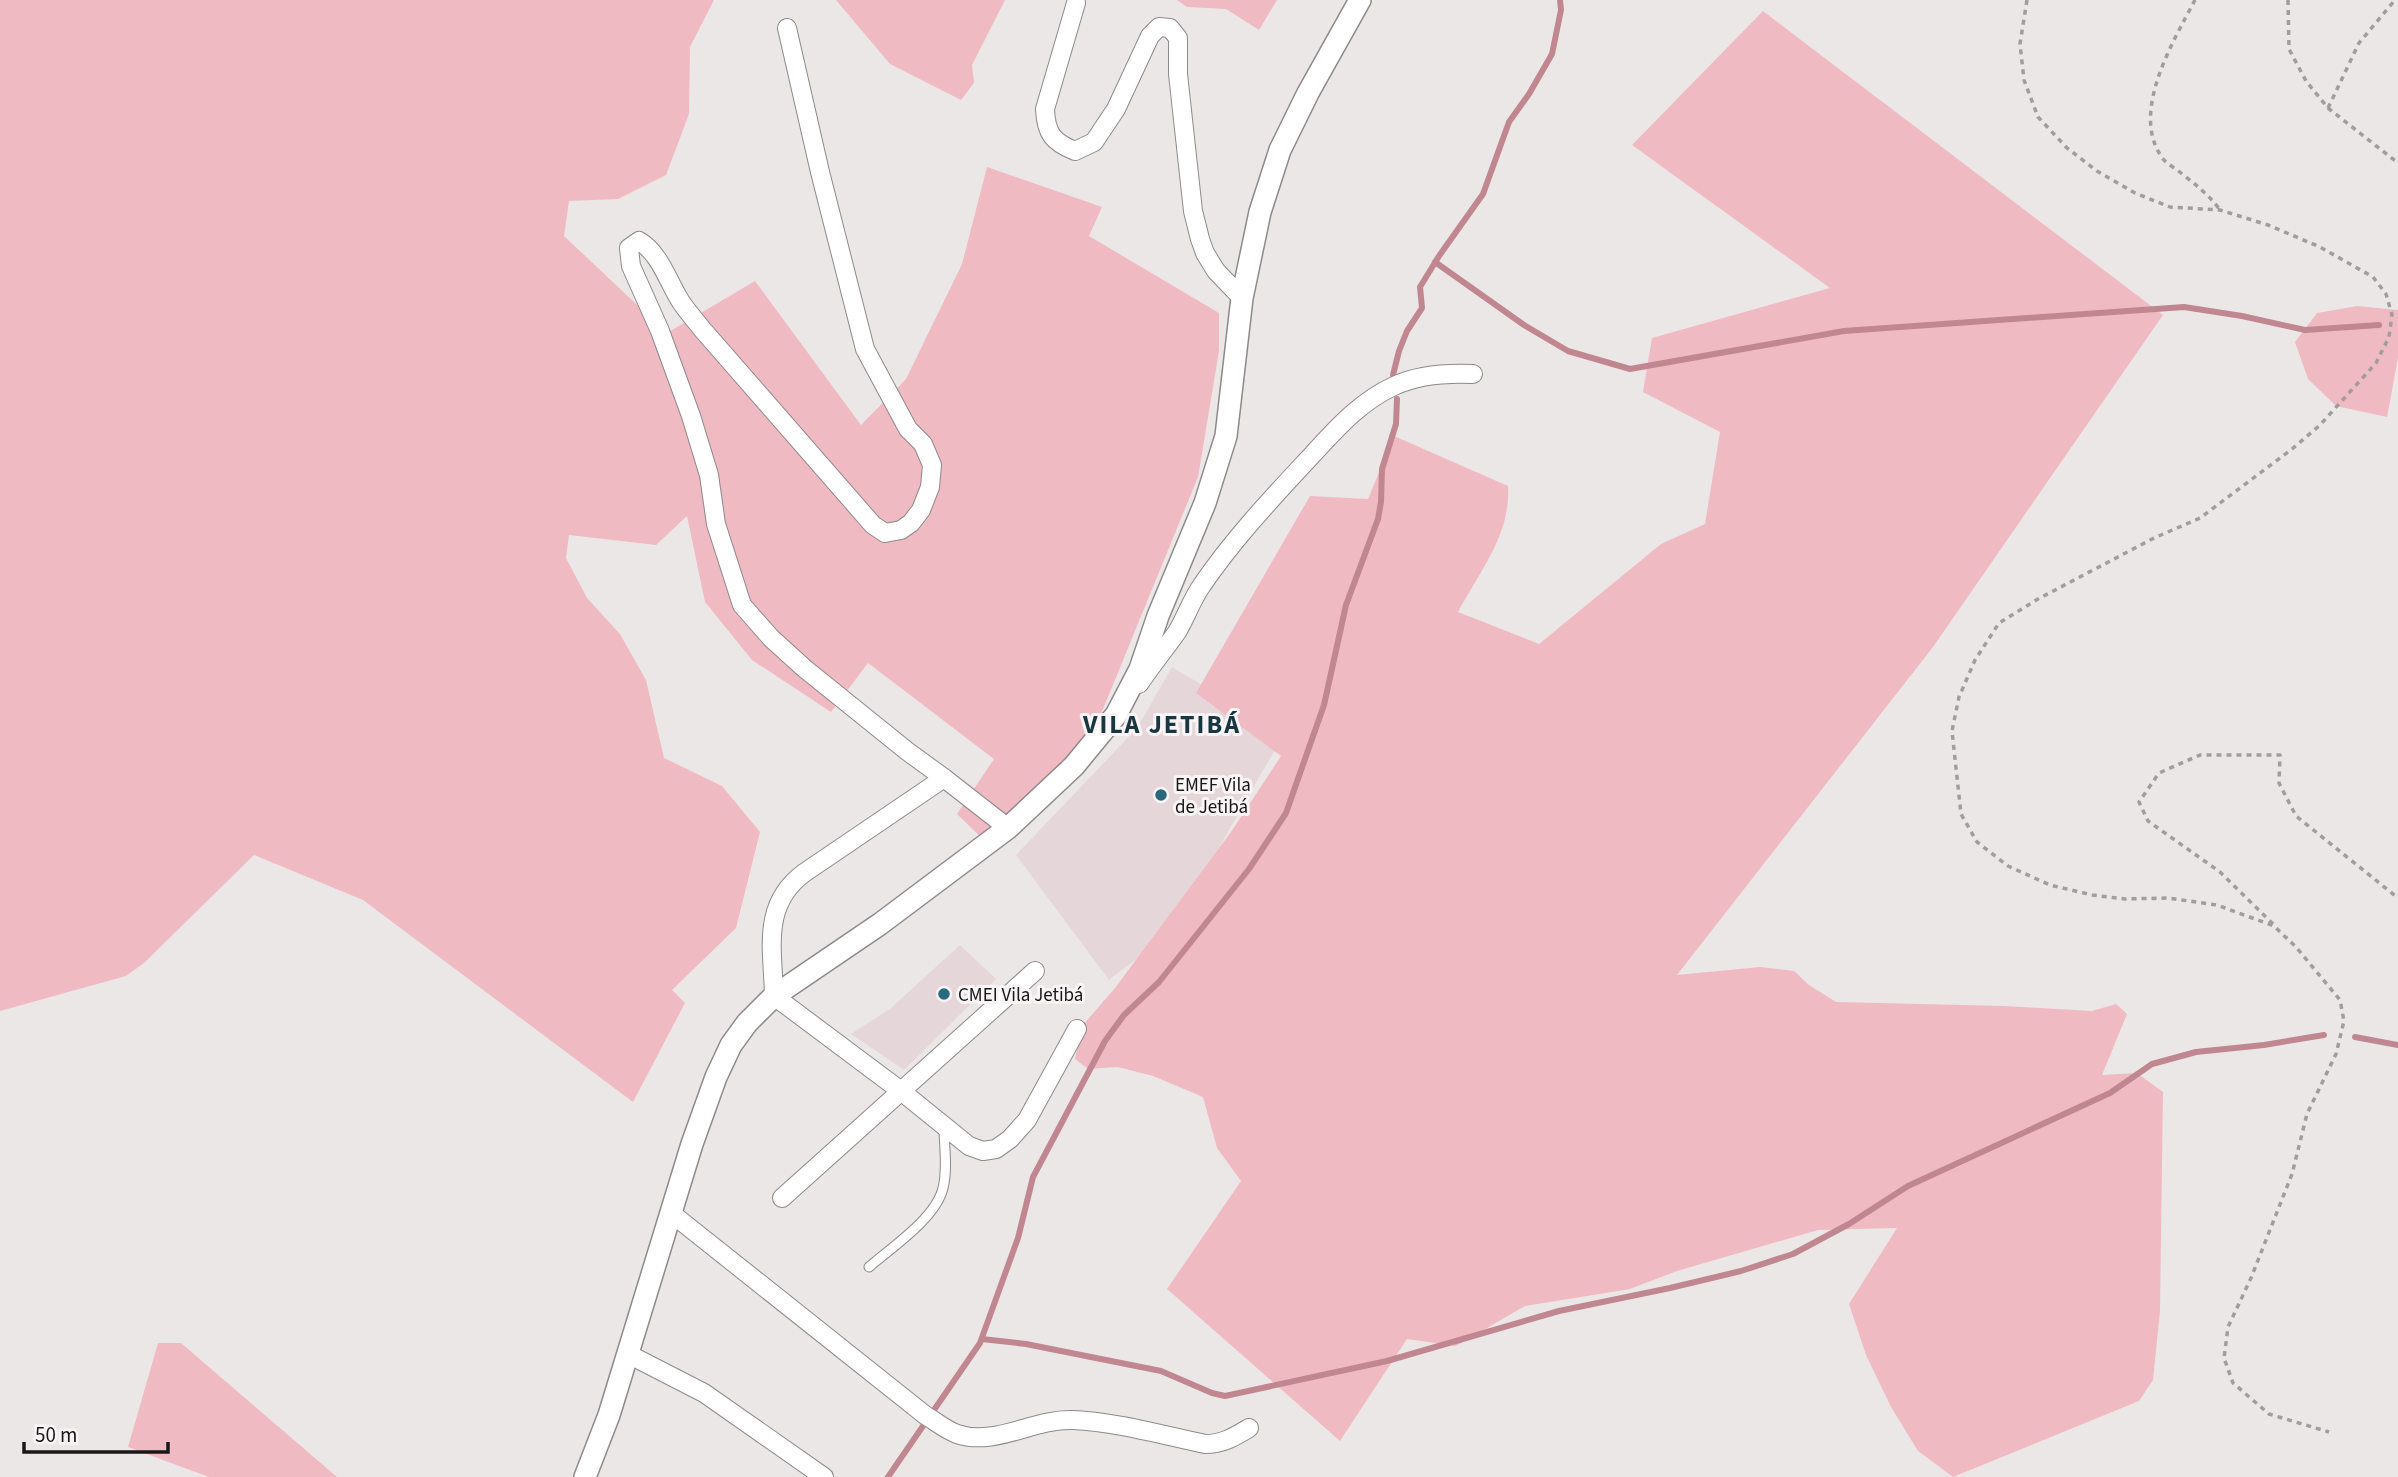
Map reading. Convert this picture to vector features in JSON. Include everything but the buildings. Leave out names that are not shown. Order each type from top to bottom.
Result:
[{"type":"street","points":[[1116,715],[1140,669],[1158,616],[1205,503],[1226,436],[1241,298],[1259,212],[1280,150],[1308,93],[1360,0]]},
{"type":"street","points":[[1076,4],[1045,109],[1046,127],[1059,145],[1075,150],[1094,142],[1116,109],[1150,36],[1159,27],[1170,28],[1178,38],[1178,74],[1193,211],[1205,253],[1216,271],[1241,298]]},
{"type":"street","points":[[786,28],[865,349],[908,429],[923,444],[932,465],[930,487],[921,510],[911,523],[901,530],[885,533],[873,525],[702,329],[682,303],[648,246],[639,241],[629,248],[631,266],[660,331],[691,416],[709,475],[716,524],[742,605],[771,638],[804,668],[1008,828]]},
{"type":"street","points":[[585,1477],[609,1415],[692,1144],[716,1077],[747,1023],[774,996],[880,923],[1008,828],[1074,766],[1116,715],[1178,630],[1201,587],[1229,549],[1347,418],[1368,401],[1396,385],[1431,376],[1473,374]]},
{"type":"street","points":[[774,996],[772,924],[778,900],[790,883],[944,778]]},
{"type":"street","points":[[782,1198],[1035,971]]},
{"type":"street","points":[[774,996],[901,1091],[969,1146],[983,1152],[996,1149],[1027,1120],[1077,1029]]},
{"type":"street","points":[[671,1213],[925,1415],[957,1434],[976,1438],[1049,1421],[1073,1420],[1217,1444],[1249,1428]]},
{"type":"street","points":[[628,1354],[704,1393],[824,1477]]},
{"type":"lane","points":[[869,1267],[927,1216],[937,1202],[943,1190],[945,1171],[944,1127]]},
{"type":"path","points":[[2027,0],[2020,44],[2024,80],[2038,117],[2067,148],[2097,171],[2135,193],[2170,207],[2220,210],[2268,225],[2320,247],[2372,277],[2386,295],[2392,315],[2389,337],[2376,363],[2320,425],[2292,449],[2200,517],[2082,575],[1999,623],[1975,660],[1959,697],[1952,731],[1961,814],[1977,842],[2008,866],[2050,886],[2124,900],[2168,898],[2217,905],[2274,926]]},
{"type":"path","points":[[2195,0],[2166,54],[2153,92],[2150,128],[2164,160],[2210,196],[2220,210]]},
{"type":"path","points":[[2288,0],[2289,50],[2306,81],[2328,108],[2398,163]]},
{"type":"path","points":[[2328,108],[2360,43],[2395,0]]},
{"type":"path","points":[[2329,1432],[2269,1414],[2232,1382],[2224,1358],[2228,1327],[2251,1278],[2292,1174],[2307,1114],[2336,1054],[2344,1021],[2340,1000],[2296,947],[2220,872],[2148,821],[2139,802],[2159,773],[2200,755],[2280,755],[2279,783],[2296,816],[2398,898]]},
{"type":"shaded area","points":[[0,0],[714,0],[690,47],[689,114],[666,175],[618,199],[569,201],[564,236],[667,333],[755,281],[861,425],[906,379],[962,264],[987,167],[1102,207],[1089,236],[1219,313],[1219,351],[1198,477],[1099,719],[1071,759],[990,846],[957,814],[994,759],[868,663],[831,712],[752,660],[705,602],[687,516],[656,545],[569,535],[566,558],[587,598],[620,634],[646,680],[664,758],[722,786],[760,832],[736,928],[672,990],[685,1003],[633,1102],[363,900],[254,855],[144,963],[126,976],[0,1011]]},
{"type":"shaded area","points":[[836,0],[1005,0],[972,65],[974,83],[961,100],[890,64]]},
{"type":"shaded area","points":[[1177,0],[1277,0],[1259,30],[1226,9],[1187,7]]},
{"type":"shaded area","points":[[1763,11],[2163,315],[1933,647],[1677,975],[1760,967],[1794,971],[1809,985],[1836,1002],[2092,1011],[2116,1004],[2127,1014],[2102,1075],[2137,1073],[2163,1092],[2160,1311],[2153,1380],[2139,1401],[1953,1477],[1918,1451],[1891,1407],[1866,1355],[1849,1304],[1897,1228],[1818,1230],[1677,1271],[1630,1289],[1525,1306],[1456,1346],[1407,1339],[1340,1441],[1167,1289],[1241,1181],[1217,1148],[1203,1097],[1153,1076],[1118,1067],[1088,1069],[1075,1059],[1083,1025],[1115,988],[1231,832],[1281,756],[1196,693],[1310,496],[1368,499],[1394,436],[1508,486],[1508,504],[1499,536],[1458,612],[1539,644],[1661,544],[1705,524],[1720,432],[1643,392],[1652,338],[1830,288],[1632,145]]},
{"type":"shaded area","points":[[2357,306],[2398,310],[2398,358],[2387,417],[2336,406],[2308,379],[2295,342],[2317,313]]},
{"type":"shaded area","name":"EMEF Vila de Jetibá","points":[[1172,667],[1284,734],[1170,933],[1109,980],[1016,855],[1137,728]]},
{"type":"shaded area","name":"CMEI Vila Jetibá","points":[[960,945],[996,979],[904,1070],[851,1034],[891,1008]]},
{"type":"shaded area","points":[[158,1343],[181,1343],[337,1477],[209,1477],[128,1447]]},
{"type":"waterway","points":[[1393,375],[1407,331],[1422,308],[1420,287],[1483,194],[1509,122],[1552,54],[1561,10],[1560,0]]},
{"type":"waterway","points":[[1435,262],[1524,325],[1568,351],[1630,369],[1844,331],[2184,307],[2305,330],[2379,325]]},
{"type":"waterway","points":[[888,1477],[980,1343],[1018,1238],[1033,1177],[1105,1041],[1124,1015],[1159,982],[1249,869],[1286,813],[1324,705],[1346,605],[1378,519],[1382,469],[1396,424],[1397,399]]},
{"type":"waterway","points":[[982,1339],[1026,1344],[1161,1371],[1225,1396],[1387,1361],[1559,1311],[1741,1271],[1793,1254],[1849,1224],[1908,1186],[2110,1093],[2152,1064],[2196,1052],[2324,1035]]},
{"type":"waterway","points":[[2355,1037],[2398,1045]]},
{"type":"place","name":"EMEF Vila de Jetibá","points":[[1161,795]]},
{"type":"place","name":"CMEI Vila Jetibá","points":[[944,994]]},
{"type":"district","name":"VILA JETIBÁ","points":[[1162,724]]}]
